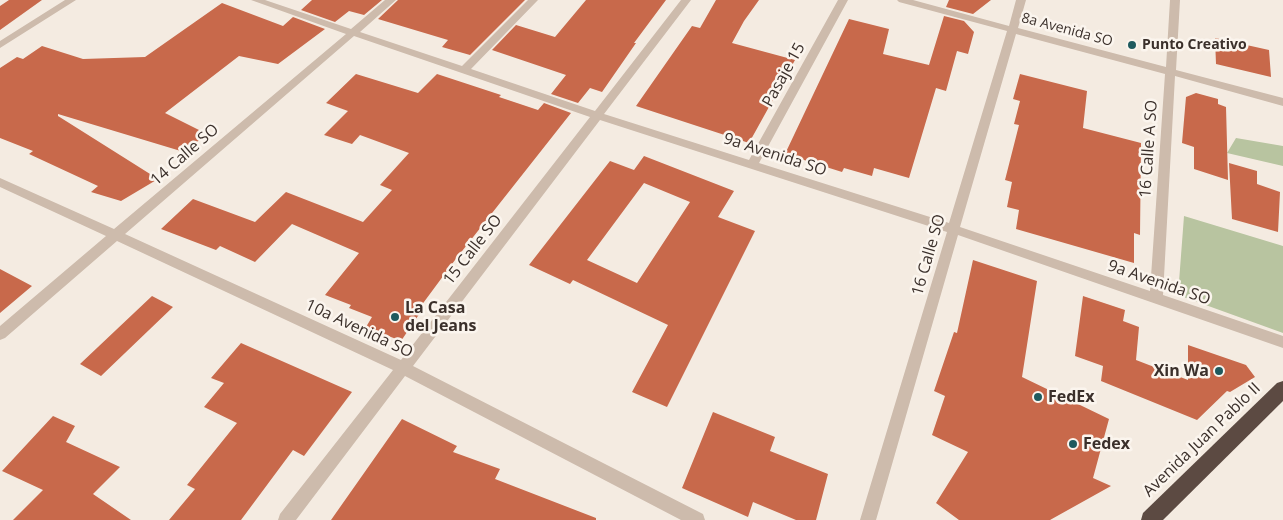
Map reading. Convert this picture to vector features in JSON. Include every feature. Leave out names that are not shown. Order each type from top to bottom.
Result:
[{"type":"highway","name":"Avenida Juan Pablo II","points":[[1150,520],[1283,389]]},
{"type":"street","points":[[0,45],[71,0]]},
{"type":"street","name":"9a Avenida SO","points":[[256,0],[597,115],[953,229],[1283,342]]},
{"type":"street","name":"14 Calle SO","points":[[0,334],[391,0]]},
{"type":"street","points":[[464,71],[533,0]]},
{"type":"street","name":"15 Calle SO","points":[[286,520],[686,0]]},
{"type":"street","name":"Pasaje 15","points":[[752,165],[843,0]]},
{"type":"street","name":"8a Avenida SO","points":[[902,0],[1283,102]]},
{"type":"street","name":"16 Calle SO","points":[[868,520],[1021,0]]},
{"type":"street","name":"16 Calle A SO","points":[[1156,300],[1175,0]]},
{"type":"street","name":"10a Avenida SO","points":[[0,182],[403,368],[697,520]]},
{"type":"green space","points":[[1236,138],[1283,146],[1283,166],[1227,153]]},
{"type":"green space","points":[[1184,216],[1283,246],[1283,333],[1178,295]]},
{"type":"building","points":[[9,0],[42,0],[0,30],[0,6]]},
{"type":"building","points":[[312,0],[382,0],[364,15],[349,11],[335,22],[301,10]]},
{"type":"building","points":[[398,0],[525,0],[470,55],[442,47],[448,40],[378,19]]},
{"type":"building","points":[[586,0],[666,0],[634,43],[636,43],[602,92],[590,88],[578,103],[551,94],[566,75],[492,50],[516,25],[555,37]]},
{"type":"building","points":[[716,0],[759,0],[744,21],[732,43],[795,60],[749,143],[636,106],[692,26],[700,28]]},
{"type":"building","points":[[949,0],[991,0],[973,14],[946,7]]},
{"type":"building","points":[[222,3],[283,26],[293,17],[325,29],[278,64],[239,56],[165,113],[207,134],[184,152],[58,114],[58,116],[158,179],[121,201],[91,192],[98,186],[29,154],[33,151],[0,138],[0,68],[17,57],[23,59],[42,46],[83,59],[145,57]]},
{"type":"building","points":[[944,16],[964,21],[974,32],[968,54],[957,51],[946,91],[936,88],[909,178],[874,168],[872,176],[844,168],[842,172],[785,154],[849,19],[889,29],[883,54],[929,65]]},
{"type":"building","points":[[1215,38],[1269,50],[1271,77],[1216,64]]},
{"type":"building","points":[[356,74],[418,93],[437,74],[501,95],[499,97],[538,110],[544,103],[571,113],[455,260],[421,306],[424,307],[401,341],[366,327],[372,317],[349,308],[351,305],[325,295],[359,253],[292,224],[255,262],[220,246],[216,250],[161,229],[193,199],[255,222],[286,192],[363,222],[392,190],[380,185],[409,153],[360,135],[352,144],[324,135],[348,111],[326,103]]},
{"type":"building","points":[[1020,74],[1087,91],[1083,128],[1141,143],[1140,235],[1134,233],[1134,263],[1016,229],[1019,210],[1007,207],[1012,182],[1005,180],[1019,125],[1014,124],[1020,101],[1013,99]]},
{"type":"building","points":[[1196,93],[1218,99],[1218,104],[1226,107],[1228,180],[1194,169],[1194,147],[1182,143],[1186,97]]},
{"type":"building","points":[[644,156],[734,191],[718,217],[755,231],[667,407],[632,392],[668,325],[573,280],[570,284],[529,265],[610,161],[634,170]],"holes":[[[644,183],[690,202],[637,283],[587,260]]]},
{"type":"building","points":[[1229,163],[1257,171],[1257,184],[1280,192],[1278,232],[1232,219]]},
{"type":"building","points":[[973,260],[1037,281],[1022,377],[1109,419],[1093,478],[1111,486],[1050,520],[959,520],[936,503],[968,452],[932,435],[945,396],[934,391],[954,332],[957,333]]},
{"type":"building","points":[[0,269],[32,286],[0,313]]},
{"type":"building","points":[[152,296],[173,307],[101,376],[80,364]]},
{"type":"building","points":[[1083,296],[1125,310],[1123,321],[1139,327],[1136,360],[1188,380],[1188,345],[1246,365],[1255,377],[1230,392],[1227,391],[1197,420],[1101,381],[1103,366],[1075,356]]},
{"type":"building","points":[[241,343],[352,392],[304,456],[293,450],[241,520],[169,520],[195,489],[187,485],[237,423],[204,407],[224,383],[211,378]]},
{"type":"building","points":[[713,412],[775,437],[770,451],[828,474],[816,520],[796,520],[753,502],[748,517],[682,488]]},
{"type":"building","points":[[53,416],[75,426],[66,442],[120,467],[93,494],[131,520],[13,520],[43,490],[2,471]]},
{"type":"building","points":[[402,419],[457,446],[453,452],[500,469],[495,479],[596,518],[596,520],[331,520]]},
{"type":"place","name":"Punto Creativo","points":[[1132,45]]},
{"type":"place","name":"La Casa del Jeans","points":[[395,317]]},
{"type":"place","name":"Xin Wa","points":[[1219,371]]},
{"type":"place","name":"FedEx","points":[[1038,397]]},
{"type":"place","name":"Fedex","points":[[1073,444]]}]
